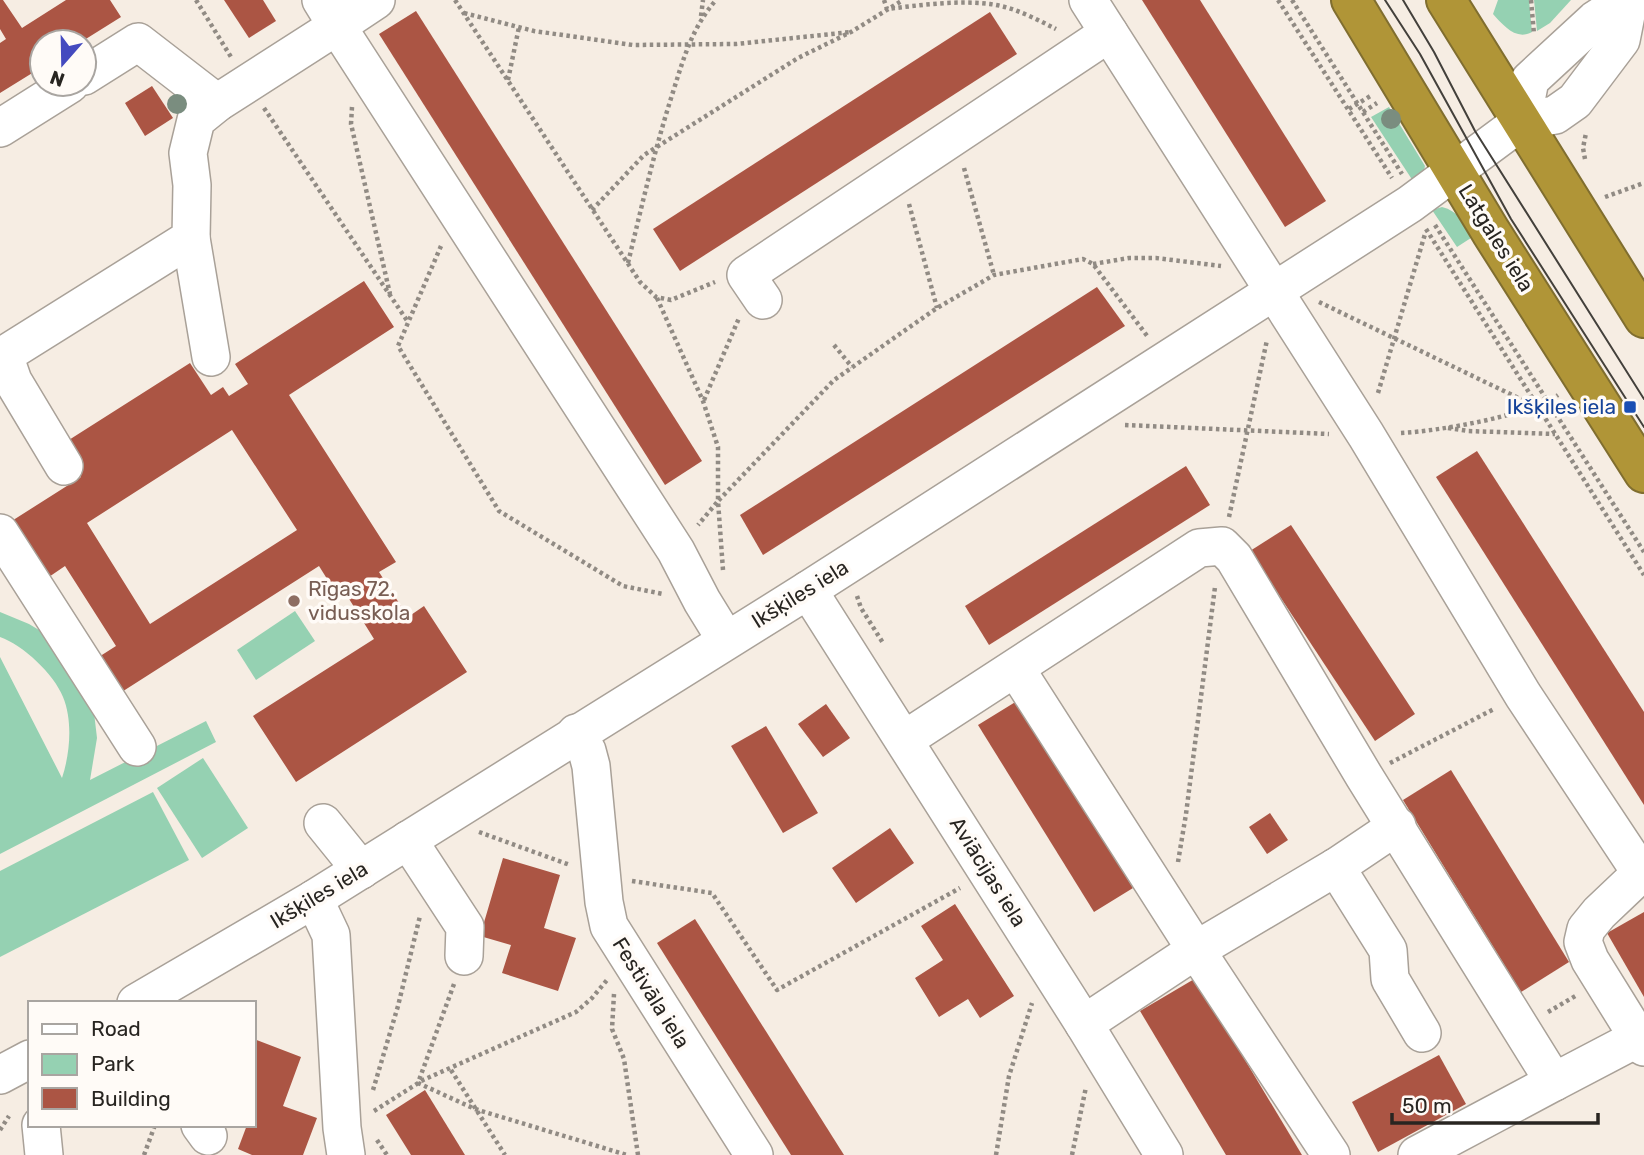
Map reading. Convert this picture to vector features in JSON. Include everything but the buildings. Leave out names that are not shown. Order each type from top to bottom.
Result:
[{"type":"highway","name":"Latgales iela","points":[[1351,0],[1644,473]]},
{"type":"highway","points":[[1446,0],[1644,318]]},
{"type":"street","points":[[211,358],[191,238],[192,185],[188,153],[196,120],[247,84],[329,13],[376,0]]},
{"type":"street","points":[[1088,0],[1100,39],[1267,280],[1366,435],[1523,695],[1639,870],[1638,876],[1586,929],[1583,942],[1602,981],[1641,1043],[1554,1082],[1417,1155]]},
{"type":"street","points":[[1522,121],[1555,116],[1575,101],[1620,40],[1627,0]]},
{"type":"street","points":[[329,13],[676,551],[713,592],[726,640]]},
{"type":"street","points":[[756,289],[901,170],[1100,39]]},
{"type":"street","points":[[98,67],[138,42],[217,103]]},
{"type":"street","points":[[0,128],[48,98]]},
{"type":"street","name":"Ikšķiles iela","points":[[139,1001],[314,899],[808,590],[1267,280],[1418,211],[1454,170],[1522,121]]},
{"type":"street","points":[[64,466],[13,381],[2,357],[191,238]]},
{"type":"street","points":[[0,533],[137,747]]},
{"type":"street","points":[[904,740],[1199,548],[1222,545],[1234,558],[1364,776],[1554,1082]]},
{"type":"street","name":"Aviācijas iela","points":[[808,590],[1084,1024],[1164,1155]]},
{"type":"street","points":[[1016,669],[1331,1155]]},
{"type":"street","name":"Festivāla iela","points":[[576,733],[587,751],[591,766],[601,877],[609,926],[622,962],[754,1155]]},
{"type":"street","points":[[323,822],[361,870]]},
{"type":"street","points":[[1084,1024],[1196,950],[1336,867],[1397,826]]},
{"type":"street","points":[[408,840],[465,927],[464,956]]},
{"type":"street","points":[[1336,867],[1388,950],[1390,979],[1422,1033]]},
{"type":"street","points":[[314,899],[331,935],[342,1128],[346,1155]]},
{"type":"street","points":[[41,1127],[44,1155]]},
{"type":"path","points":[[196,0],[247,84],[409,322]]},
{"type":"path","points":[[455,0],[640,282],[656,297],[703,401],[718,447],[713,592],[622,586],[499,511],[398,346],[456,213]]},
{"type":"path","points":[[701,17],[703,0]]},
{"type":"path","points":[[628,264],[655,148],[689,43],[701,17],[716,0]]},
{"type":"path","points":[[884,0],[887,9]]},
{"type":"path","points":[[592,210],[644,155],[798,58],[851,32],[904,0]]},
{"type":"path","points":[[1278,0],[1349,110],[1549,401],[1644,552]]},
{"type":"path","points":[[1292,0],[1358,104],[1418,211],[1644,575]]},
{"type":"path","points":[[1531,0],[1534,34]]},
{"type":"path","points":[[887,9],[942,2],[990,4],[1100,39]]},
{"type":"path","points":[[464,13],[519,27],[633,45],[736,44],[851,32]]},
{"type":"path","points":[[508,81],[519,27]]},
{"type":"path","points":[[1349,110],[1378,91]]},
{"type":"path","points":[[352,100],[351,124],[391,297]]},
{"type":"path","points":[[1588,130],[1583,148],[1588,169]]},
{"type":"path","points":[[956,135],[994,275]]},
{"type":"path","points":[[901,170],[937,308]]},
{"type":"path","points":[[1605,197],[1644,183]]},
{"type":"path","points":[[1600,189],[1611,208]]},
{"type":"path","points":[[1377,398],[1393,338],[1418,211]]},
{"type":"path","points":[[1093,264],[1129,258],[1156,258],[1267,280]]},
{"type":"path","points":[[676,551],[718,501],[834,380],[937,308],[994,275],[1083,259],[1093,264],[1151,341]]},
{"type":"path","points":[[656,297],[671,300],[715,282],[756,289],[745,303],[703,401]]},
{"type":"path","points":[[1318,302],[1538,407]]},
{"type":"path","points":[[1170,908],[1186,814],[1222,545],[1268,336]]},
{"type":"path","points":[[834,345],[852,367]]},
{"type":"path","points":[[1538,407],[1558,394]]},
{"type":"path","points":[[1443,427],[1468,431],[1555,434]]},
{"type":"path","points":[[1364,776],[1523,695]]},
{"type":"path","points":[[469,828],[601,877],[712,893],[776,990],[964,886]]},
{"type":"path","points":[[373,1092],[431,874]]},
{"type":"path","points":[[418,1083],[464,956]]},
{"type":"path","points":[[369,1104],[366,1116],[418,1083],[576,1012],[592,998],[622,962]]},
{"type":"path","points":[[622,962],[612,1029],[624,1059],[638,1155]]},
{"type":"path","points":[[1520,1028],[1602,981]]},
{"type":"path","points":[[996,1155],[1009,1076],[1036,993]]},
{"type":"path","points":[[451,1070],[505,1155]]},
{"type":"path","points":[[418,1083],[475,1109],[627,1155]]},
{"type":"path","points":[[1072,1155],[1086,1084]]},
{"type":"path","points":[[144,1155],[154,1127]]},
{"type":"green space","points":[[1498,0],[1529,0],[1532,32],[1521,35],[1501,23],[1493,14]]},
{"type":"green space","points":[[1534,0],[1571,0],[1550,23],[1537,31]]},
{"type":"green space","points":[[1389,107],[1425,166],[1423,175],[1415,184],[1371,117]]},
{"type":"green space","points":[[1442,207],[1457,215],[1474,236],[1457,247],[1432,210]]},
{"type":"green space","points":[[295,611],[315,641],[256,680],[237,650]]},
{"type":"green space","points":[[0,612],[49,636],[93,704],[97,738],[90,780],[206,721],[216,742],[0,854],[0,657],[62,778],[69,737],[66,706],[59,688],[28,653],[0,637]]},
{"type":"green space","points":[[203,758],[248,828],[202,858],[157,788]]},
{"type":"green space","points":[[153,792],[189,860],[0,957],[0,871]]},
{"type":"tram line","points":[[1385,0],[1420,54],[1511,219],[1644,427]]},
{"type":"tram line","points":[[1403,0],[1434,52],[1475,131],[1644,399]]},
{"type":"place","name":"Ikšķiles iela","points":[[1630,407]]},
{"type":"place","name":"Rīgas 72. vidusskola","points":[[294,601]]}]
